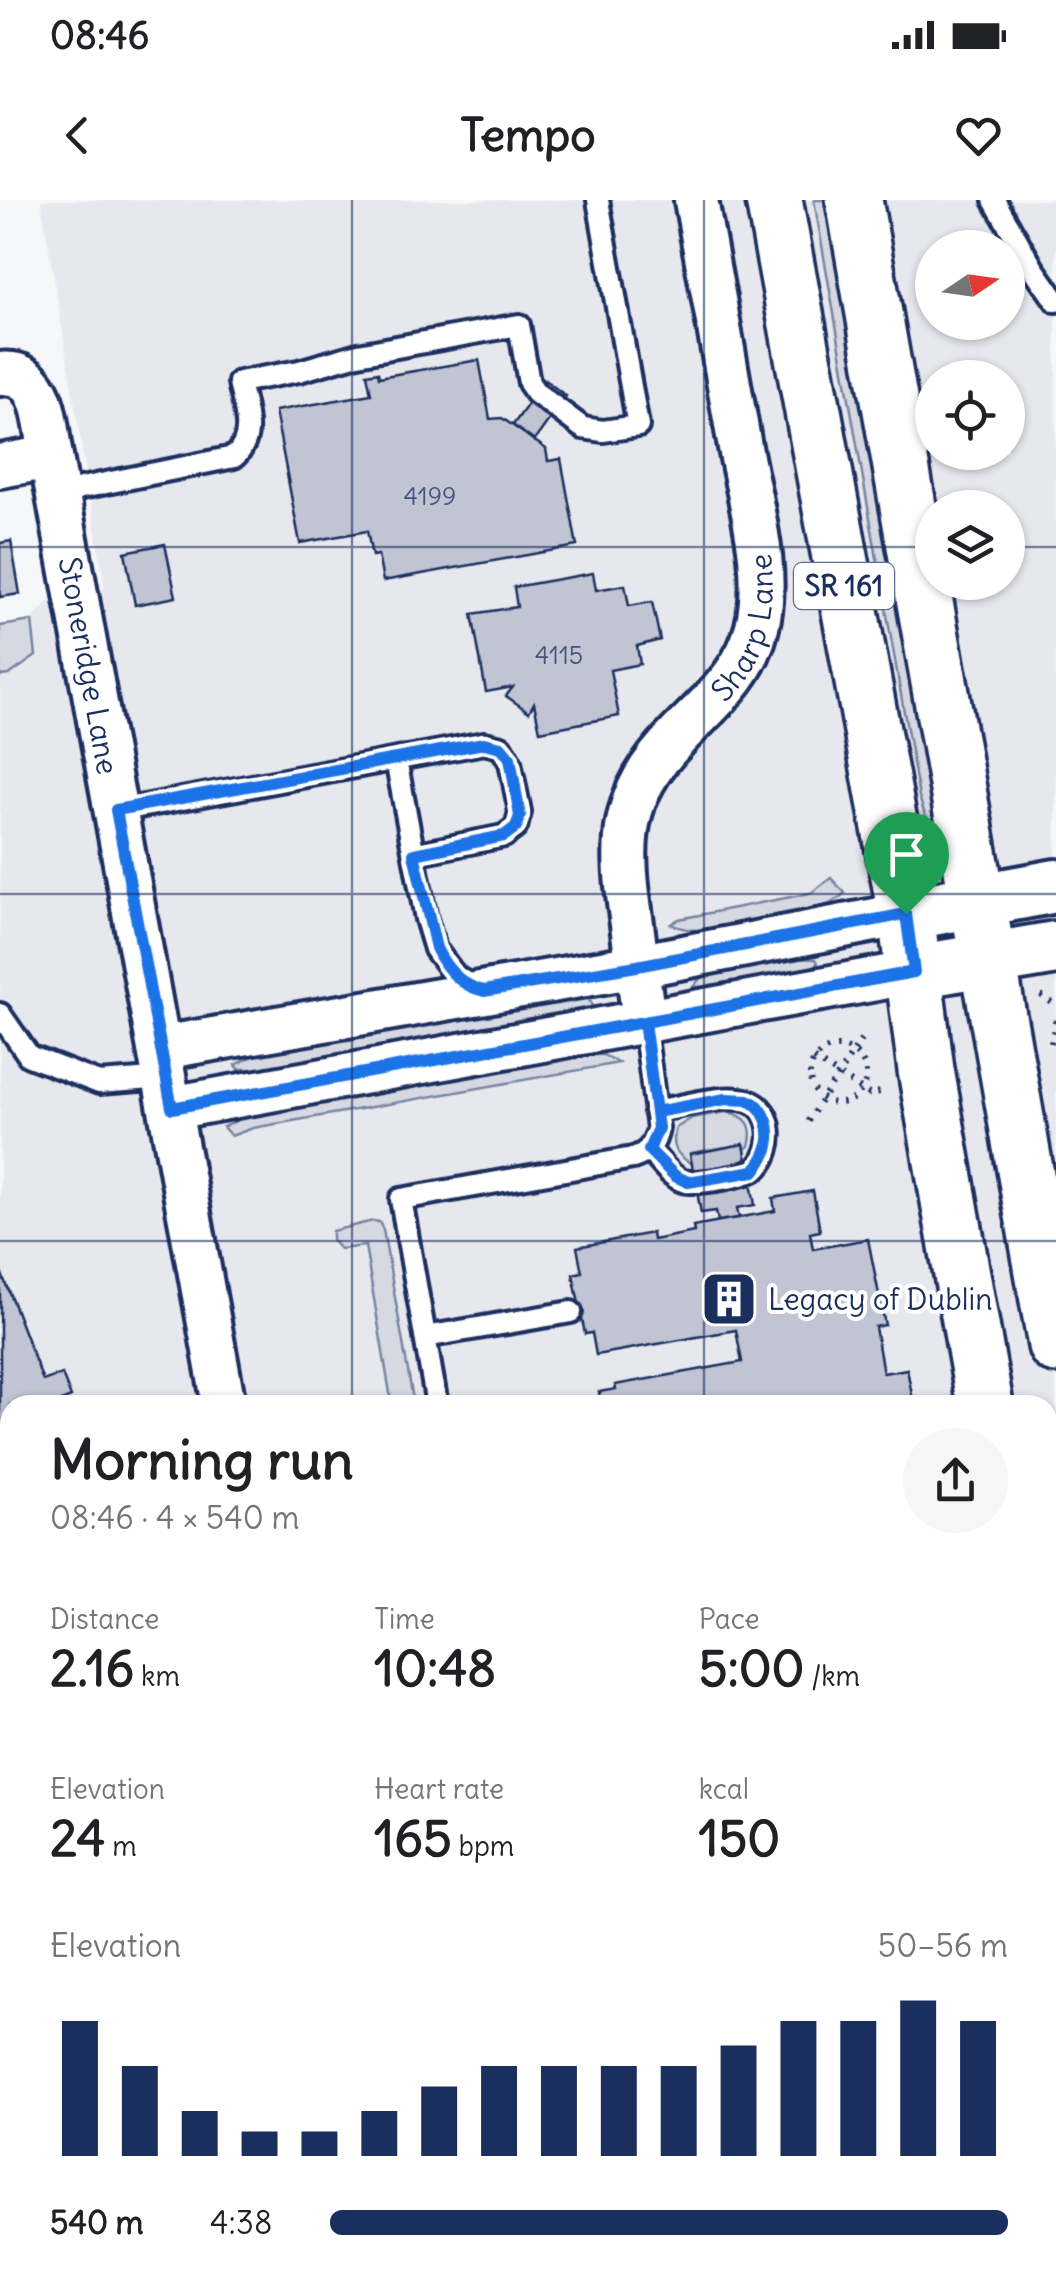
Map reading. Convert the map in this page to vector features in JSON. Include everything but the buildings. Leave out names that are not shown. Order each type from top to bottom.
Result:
[{"type":"main road","name":"SR 161","points":[[774,200],[906,914],[926,1070],[983,1395]]},
{"type":"main road","name":"SR 161","points":[[854,200],[1056,1345]]},
{"type":"street","name":"Sharp Lane","points":[[644,1022],[624,872],[629,808],[640,783],[662,753],[736,674],[752,644],[760,611],[757,541],[696,200]]},
{"type":"street","name":"Stoneridge Lane","points":[[0,374],[21,375],[36,389],[222,1395]]},
{"type":"street","points":[[0,466],[54,475]]},
{"type":"street","points":[[166,1078],[490,991],[1056,886]]},
{"type":"street","points":[[166,1078],[644,1022],[986,960],[1047,971]]},
{"type":"lane","points":[[54,475],[234,458],[248,435],[240,382],[358,354],[519,324],[529,383],[536,393],[583,428],[602,432],[638,426],[598,200]]},
{"type":"lane","points":[[994,200],[1032,268],[1056,301]]},
{"type":"lane","points":[[116,810],[495,744],[510,758],[520,812],[516,827],[504,836],[414,854]]},
{"type":"lane","points":[[396,760],[428,929],[440,956],[463,983],[490,991]]},
{"type":"lane","points":[[0,1014],[28,1056],[99,1083],[166,1078]]},
{"type":"lane","points":[[435,1395],[401,1199],[633,1158],[649,1150],[657,1134],[644,1022]]},
{"type":"lane","points":[[649,1150],[678,1179],[695,1183],[752,1172],[762,1161],[769,1141],[764,1112],[748,1100],[726,1099],[656,1112]]},
{"type":"lane","points":[[425,1337],[571,1312]]},
{"type":"path","points":[[1047,971],[1056,1006]]},
{"type":"path","points":[[1052,1054],[1056,1017]]},
{"type":"path","points":[[808,1121],[862,1040]]},
{"type":"path","points":[[836,1046],[854,1051],[865,1067],[862,1090],[842,1103],[822,1099],[810,1076],[814,1059],[836,1046]]},
{"type":"path","points":[[814,1059],[869,1094],[886,1091]]},
{"type":"shaded area","points":[[41,200],[1056,200],[1056,1395],[0,1395],[0,676],[9,675],[36,656],[32,621],[48,602],[105,588]]},
{"type":"shaded area","points":[[814,200],[831,200],[936,821],[933,824],[919,797]]},
{"type":"shaded area","points":[[32,621],[36,656],[9,675],[0,676],[0,626]]},
{"type":"shaded area","points":[[831,878],[845,893],[812,912],[734,929],[709,931],[671,924],[679,919],[811,893]]},
{"type":"shaded area","points":[[792,958],[816,959],[818,963],[806,972],[713,990],[694,986],[701,977]]},
{"type":"shaded area","points":[[584,998],[592,1006],[588,1010],[267,1069],[239,1069],[236,1065],[269,1052]]},
{"type":"shaded area","points":[[603,1055],[619,1063],[253,1128],[231,1136],[223,1127],[246,1116]]},
{"type":"shaded area","points":[[726,1112],[747,1122],[751,1132],[749,1146],[690,1153],[691,1163],[681,1157],[674,1144],[676,1128],[692,1118]]},
{"type":"shaded area","points":[[373,1221],[379,1222],[383,1230],[412,1395],[390,1395],[365,1246],[340,1249],[332,1240],[332,1231]]},
{"type":"place","name":"Legacy of Dublin","points":[[729,1299]]},
{"type":"route","points":[[906,914],[484,991],[463,983],[436,948],[428,929],[414,854],[504,836],[516,827],[520,812],[510,758],[498,746],[484,743],[116,810],[172,1108],[644,1022],[656,1112],[739,1099],[758,1106],[768,1121],[766,1152],[754,1171],[695,1183],[675,1176],[649,1150],[658,1128],[644,1022],[914,972],[906,914]]}]
